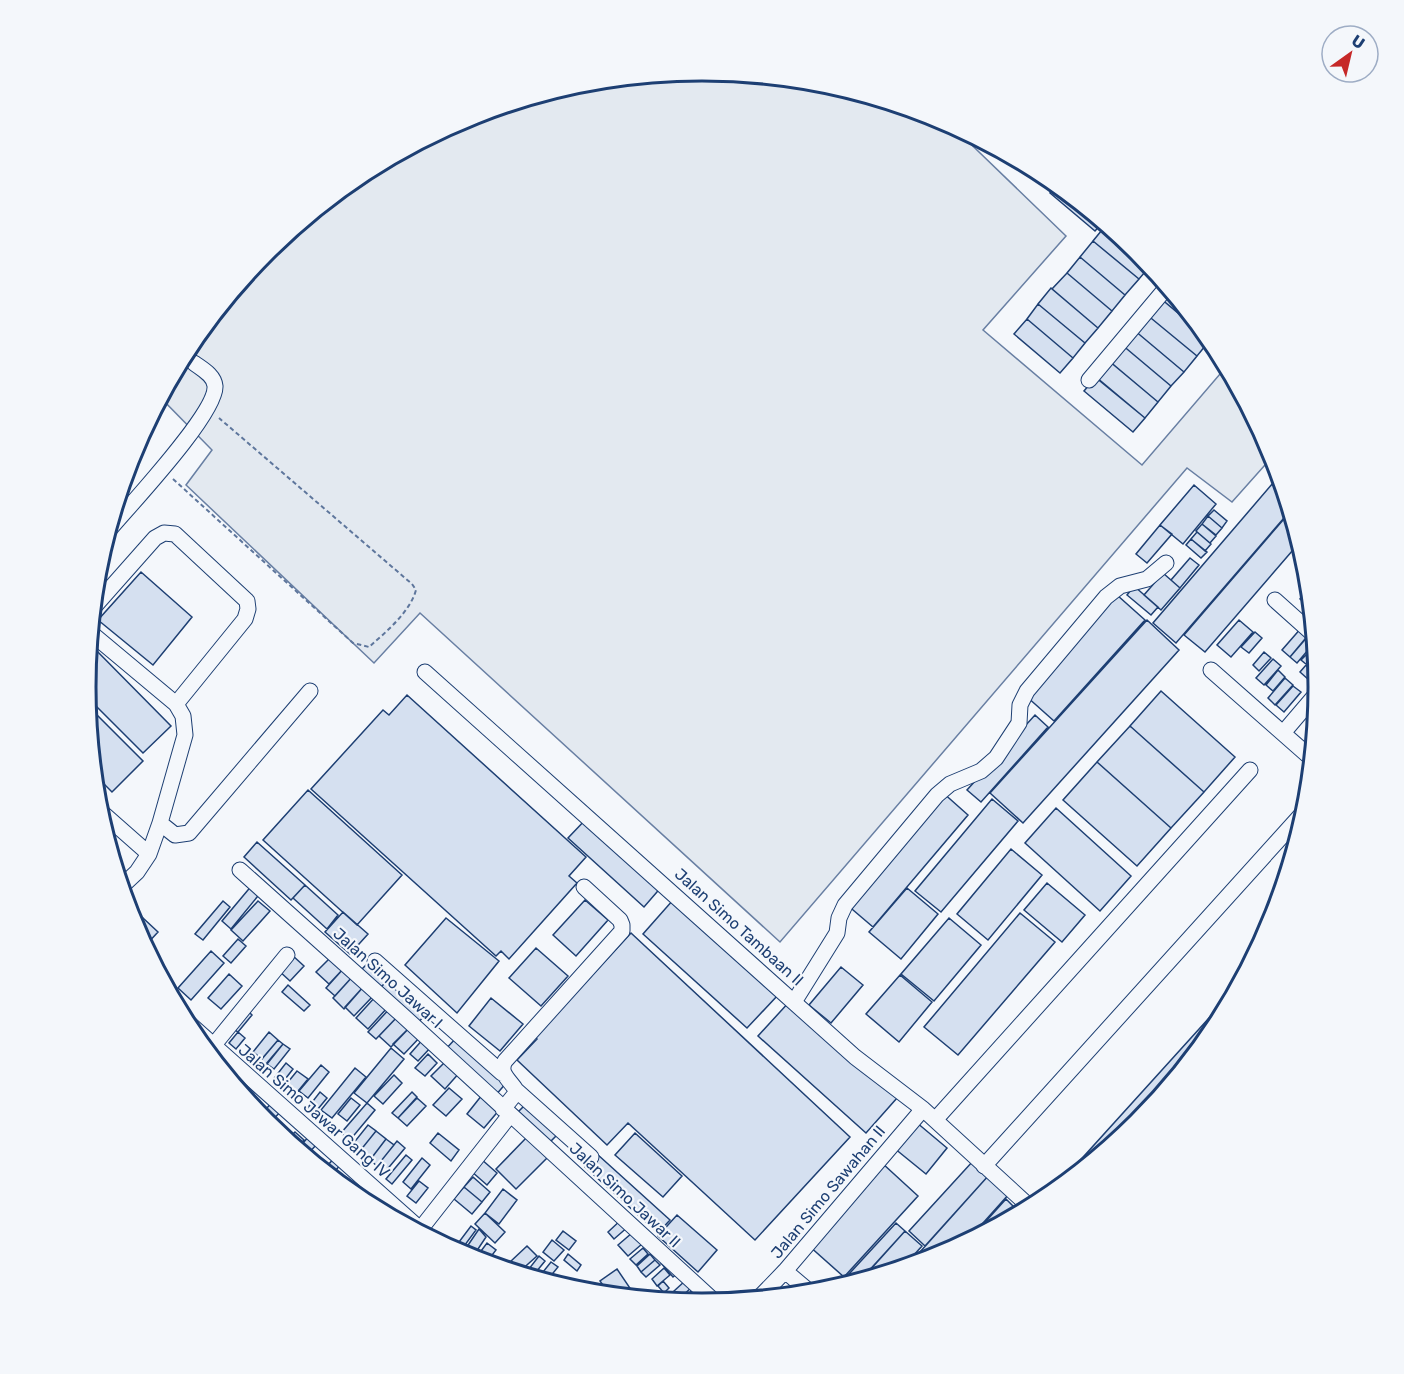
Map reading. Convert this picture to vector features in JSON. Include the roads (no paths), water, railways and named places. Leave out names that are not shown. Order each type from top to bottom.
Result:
[{"type":"street","points":[[1089,380],[1162,292]]},
{"type":"street","points":[[121,515],[162,469],[208,408],[214,396],[215,384],[210,374],[194,363]]},
{"type":"street","points":[[103,597],[155,538],[164,533],[175,534],[247,602],[248,609],[245,619],[176,704]]},
{"type":"street","points":[[794,1002],[837,933],[839,918],[845,905],[891,849],[944,789],[950,784],[981,771],[996,758],[1019,723],[1020,705],[1027,691],[1106,597],[1120,586],[1147,579],[1166,563]]},
{"type":"street","points":[[1275,600],[1305,627]]},
{"type":"street","points":[[98,639],[176,704],[183,716],[185,735],[160,823],[149,854],[128,881]]},
{"type":"street","points":[[1210,669],[1304,752]]},
{"type":"street","name":"Jalan Simo Tambaan II","points":[[425,672],[855,1057],[923,1109],[1023,1201]]},
{"type":"street","points":[[160,823],[175,835],[189,833],[310,691]]},
{"type":"street","points":[[1283,733],[1308,704]]},
{"type":"street","points":[[935,1120],[1250,770]]},
{"type":"street","points":[[112,821],[149,854]]},
{"type":"street","points":[[984,1166],[1291,826]]},
{"type":"street","name":"Jalan Simo Jawar I","points":[[240,870],[507,1112]]},
{"type":"street","points":[[502,1072],[505,1061],[622,931],[620,920],[584,887]]},
{"type":"street","points":[[213,1045],[287,955]]},
{"type":"street","points":[[375,961],[502,1072],[516,1090],[591,1157]]},
{"type":"street","name":"Jalan Simo Jawar Gang IV","points":[[215,1048],[399,1212]]},
{"type":"street","points":[[423,1225],[507,1112],[516,1090]]},
{"type":"street","name":"Jalan Simo Sawahan II","points":[[767,1289],[923,1109]]},
{"type":"street","name":"Jalan Simo Jawar II","points":[[507,1112],[705,1293]]},
{"type":"street","points":[[785,1271],[801,1284]]}]
